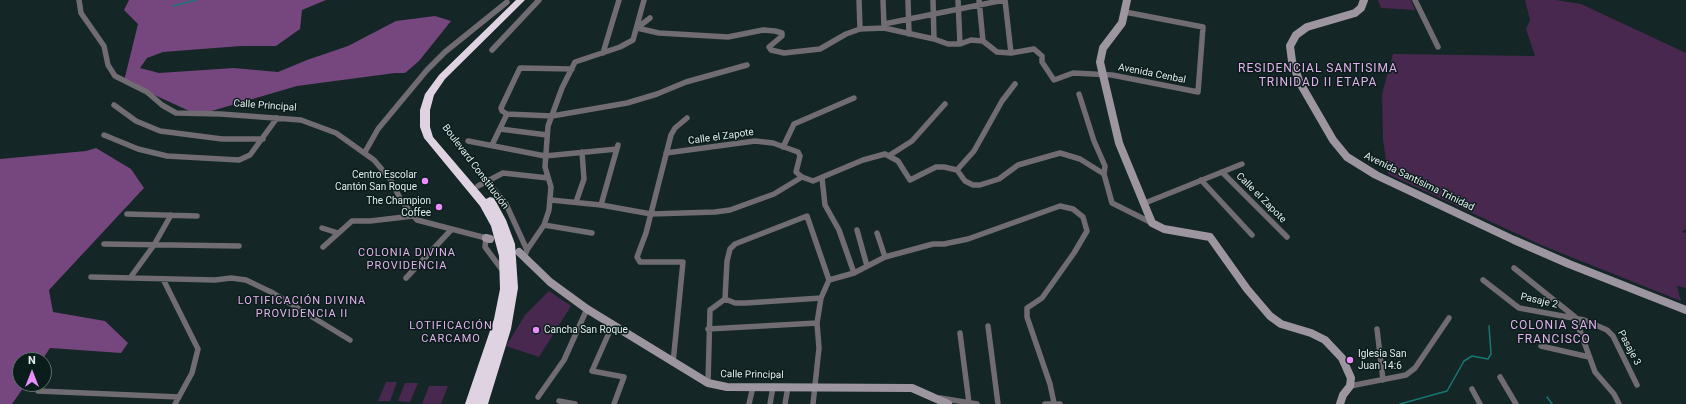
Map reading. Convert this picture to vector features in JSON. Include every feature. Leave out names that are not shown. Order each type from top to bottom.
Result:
[{"type":"highway","name":"Boulevard Constitución","points":[[471,404],[500,318],[505,289],[502,248],[493,219],[477,195],[432,142],[428,134],[424,117],[426,104],[438,82],[521,0]]},
{"type":"highway","name":"Boulevard Constitución","points":[[482,404],[506,329],[513,288],[513,273],[506,233],[495,209],[478,186],[446,150],[434,133],[430,117],[432,106],[439,89],[446,79],[527,0]]},
{"type":"street","points":[[492,50],[539,0]]},
{"type":"street","points":[[603,53],[619,0]]},
{"type":"street","points":[[524,253],[544,225],[551,200],[551,187],[545,167],[547,135],[562,88],[575,62],[603,53],[632,40],[637,28],[644,0]]},
{"type":"street","points":[[859,0],[860,29]]},
{"type":"street","points":[[883,0],[884,26]]},
{"type":"street","points":[[908,0],[909,34]]},
{"type":"street","points":[[933,0],[934,39]]},
{"type":"street","points":[[958,0],[960,44]]},
{"type":"street","points":[[979,0],[983,41]]},
{"type":"street","points":[[637,28],[659,33],[698,34],[717,37],[746,35],[763,30],[775,31],[782,33],[782,36],[772,44],[770,47],[771,50],[784,52],[807,52],[820,49],[846,34],[860,29],[884,26],[909,19],[1005,0],[1011,53]]},
{"type":"street","points":[[1127,0],[1120,27],[1101,51],[1100,62],[1119,143],[1152,223]]},
{"type":"street","name":"Avenida Santísima Trinidad","points":[[1364,0],[1361,8],[1355,13],[1307,27],[1296,35],[1290,46],[1292,61],[1300,82],[1332,138],[1347,157],[1376,175],[1514,240],[1569,264],[1686,310]]},
{"type":"street","points":[[1415,0],[1438,47]]},
{"type":"street","name":"Calle Principal","points":[[80,1],[81,13],[104,46],[111,71],[125,82],[147,92],[171,111],[188,114],[222,114],[301,120],[325,128],[345,138],[366,152],[390,179],[401,200],[417,220],[488,239],[484,244],[485,247],[505,273]]},
{"type":"street","points":[[366,152],[378,129],[427,70],[445,52],[507,2]]},
{"type":"street","name":"Avenida Cenbal","points":[[1102,75],[1198,92],[1200,89],[1203,27],[1194,24],[1125,12]]},
{"type":"street","points":[[637,28],[650,18]]},
{"type":"street","points":[[884,26],[948,44],[960,44],[971,40],[983,41],[997,52],[1011,53],[1034,49],[1038,50],[1042,56],[1042,62],[1054,80],[1073,73],[1102,75]]},
{"type":"street","points":[[572,69],[520,68],[501,108],[502,111],[507,114],[552,116],[627,103],[657,94],[686,82],[747,65]]},
{"type":"street","points":[[957,170],[974,151],[1002,101],[1016,84]]},
{"type":"street","points":[[1079,94],[1094,141],[1105,166],[1104,174],[1112,203],[1116,207],[1162,229],[1210,237],[1247,289],[1270,316],[1281,324],[1322,337],[1338,352],[1351,378],[1350,386],[1343,395],[1340,404]]},
{"type":"street","points":[[783,147],[794,124],[854,98]]},
{"type":"street","points":[[551,200],[601,205],[651,214],[730,210],[774,194],[802,177],[813,181],[863,160],[879,155],[890,155],[912,141],[945,104]]},
{"type":"street","points":[[114,105],[136,121],[160,131],[222,139],[262,139]]},
{"type":"street","points":[[492,146],[507,114]]},
{"type":"street","points":[[104,135],[138,149],[167,156],[239,160],[250,155],[277,118]]},
{"type":"street","points":[[673,362],[683,262],[640,262],[637,258],[646,233],[664,170],[671,135],[675,128],[687,118]]},
{"type":"street","points":[[500,128],[547,135]]},
{"type":"street","points":[[468,141],[545,156],[618,147],[601,205]]},
{"type":"street","name":"Calle el Zapote","points":[[666,154],[755,141],[798,152],[800,154],[795,169],[802,177]]},
{"type":"street","points":[[576,202],[584,179],[582,152]]},
{"type":"street","points":[[890,155],[898,161],[906,176],[910,180],[936,168],[944,167],[957,170],[965,181],[973,185],[980,185],[999,179],[1018,166],[1060,153],[1080,159],[1104,174]]},
{"type":"street","name":"Calle el Zapote","points":[[1145,203],[1242,164]]},
{"type":"street","points":[[478,186],[503,172],[548,178]]},
{"type":"street","name":"Calle el Zapote","points":[[1222,172],[1287,237]]},
{"type":"street","points":[[822,178],[825,205],[839,230],[854,273]]},
{"type":"street","points":[[1200,180],[1252,235]]},
{"type":"street","points":[[487,181],[506,204],[524,253]]},
{"type":"street","points":[[829,280],[854,273],[885,257],[933,244],[944,244],[968,239],[1060,206],[1073,209],[1083,217],[1087,231],[1074,253],[1042,298],[1027,308],[1027,317],[1057,404],[1045,404]]},
{"type":"street","points":[[127,214],[197,216]]},
{"type":"street","points":[[130,278],[154,244],[171,215]]},
{"type":"street","points":[[323,246],[352,221],[370,221],[413,216]]},
{"type":"street","points":[[725,299],[727,261],[730,249],[735,244],[807,216],[829,280],[821,298],[817,323],[820,348],[813,404]]},
{"type":"street","points":[[544,225],[592,233]]},
{"type":"street","points":[[322,228],[338,233]]},
{"type":"street","points":[[406,278],[435,250],[451,230]]},
{"type":"street","points":[[857,230],[867,266]]},
{"type":"street","points":[[877,233],[885,257]]},
{"type":"street","points":[[104,244],[239,246]]},
{"type":"street","name":"Calle Principal","points":[[524,253],[550,282],[587,309],[612,326],[708,383],[727,387],[905,388],[921,391],[932,396],[977,404]]},
{"type":"street","points":[[1514,268],[1576,318],[1595,372],[1614,394],[1619,404]]},
{"type":"street","points":[[91,277],[215,280],[231,278],[246,280],[273,293],[350,340]]},
{"type":"street","points":[[163,279],[198,349],[192,373],[175,404]]},
{"type":"street","name":"Pasaje 2","points":[[1483,280],[1519,308],[1576,318]]},
{"type":"street","points":[[725,299],[735,303],[746,304],[821,298]]},
{"type":"street","points":[[708,383],[708,329],[710,310],[725,299]]},
{"type":"street","points":[[538,398],[564,360],[587,309]]},
{"type":"street","points":[[1350,386],[1406,375],[1415,368],[1449,318]]},
{"type":"street","name":"Pasaje 3","points":[[1576,318],[1598,325],[1611,334],[1637,385]]},
{"type":"street","points":[[708,329],[817,323]]},
{"type":"street","points":[[612,326],[592,371],[624,377],[614,404]]},
{"type":"street","points":[[988,326],[998,404]]},
{"type":"street","points":[[1377,329],[1383,380]]},
{"type":"street","points":[[960,333],[970,403]]},
{"type":"street","points":[[1541,346],[1589,357]]},
{"type":"street","points":[[1500,377],[1516,404]]},
{"type":"street","points":[[749,404],[753,387]]},
{"type":"street","points":[[770,404],[773,387]]},
{"type":"street","points":[[785,404],[788,387]]},
{"type":"street","points":[[1472,388],[1480,404]]},
{"type":"street","points":[[52,392],[179,398]]},
{"type":"street","points":[[932,396],[948,404]]},
{"type":"street","points":[[559,401],[575,404]]},
{"type":"shaded area","points":[[129,0],[326,0],[302,10],[300,29],[276,46],[241,46],[163,52],[147,58],[140,68],[159,73],[234,68],[278,72],[348,46],[396,21],[435,16],[451,21],[419,61],[405,73],[297,86],[198,115],[124,81],[138,24],[124,10]]},
{"type":"shaded area","points":[[1378,0],[1411,0],[1415,10],[1381,8]]},
{"type":"shaded area","points":[[1525,0],[1556,0],[1581,4],[1686,53],[1686,229],[1682,232],[1686,233],[1686,288],[1677,286],[1681,301],[1541,245],[1388,174],[1383,140],[1382,94],[1393,54],[1535,56],[1526,29],[1530,20]]},
{"type":"shaded area","points":[[96,148],[131,169],[144,188],[49,290],[53,312],[105,321],[128,343],[121,353],[50,348],[47,352],[12,352],[12,392],[20,392],[12,404],[0,404],[0,159],[86,151]]},
{"type":"shaded area","name":"Cancha San Roque","points":[[549,291],[571,306],[539,357],[506,346],[525,315]]},
{"type":"shaded area","points":[[386,382],[397,382],[390,401],[378,401]]},
{"type":"shaded area","points":[[405,383],[418,383],[410,402],[398,401]]},
{"type":"shaded area","points":[[429,386],[448,386],[441,404],[422,404]]},
{"type":"waterway","points":[[173,6],[196,0]]},
{"type":"waterway","points":[[1400,404],[1447,391],[1464,361],[1472,356],[1488,359],[1491,354],[1489,326]]},
{"type":"waterway","points":[[1547,397],[1552,404]]},
{"type":"place","name":"Centro Escolar Cantón San Roque","points":[[425,181]]},
{"type":"place","name":"The Champion Coffee","points":[[439,207]]},
{"type":"place","name":"Cancha San Roque","points":[[536,330]]},
{"type":"place","name":"Iglesia San Juan 14:6","points":[[1350,360]]},
{"type":"district","name":"RESIDENCIAL SANTISIMA TRINIDAD II ETAPA","points":[[1318,76]]},
{"type":"district","name":"COLONIA DIVINA PROVIDENCIA","points":[[407,259]]},
{"type":"district","name":"LOTIFICACIÓN DIVINA PROVIDENCIA II","points":[[302,307]]},
{"type":"district","name":"LOTIFICACIÓN CARCAMO","points":[[451,332]]},
{"type":"district","name":"COLONIA SAN FRANCISCO","points":[[1554,333]]}]
